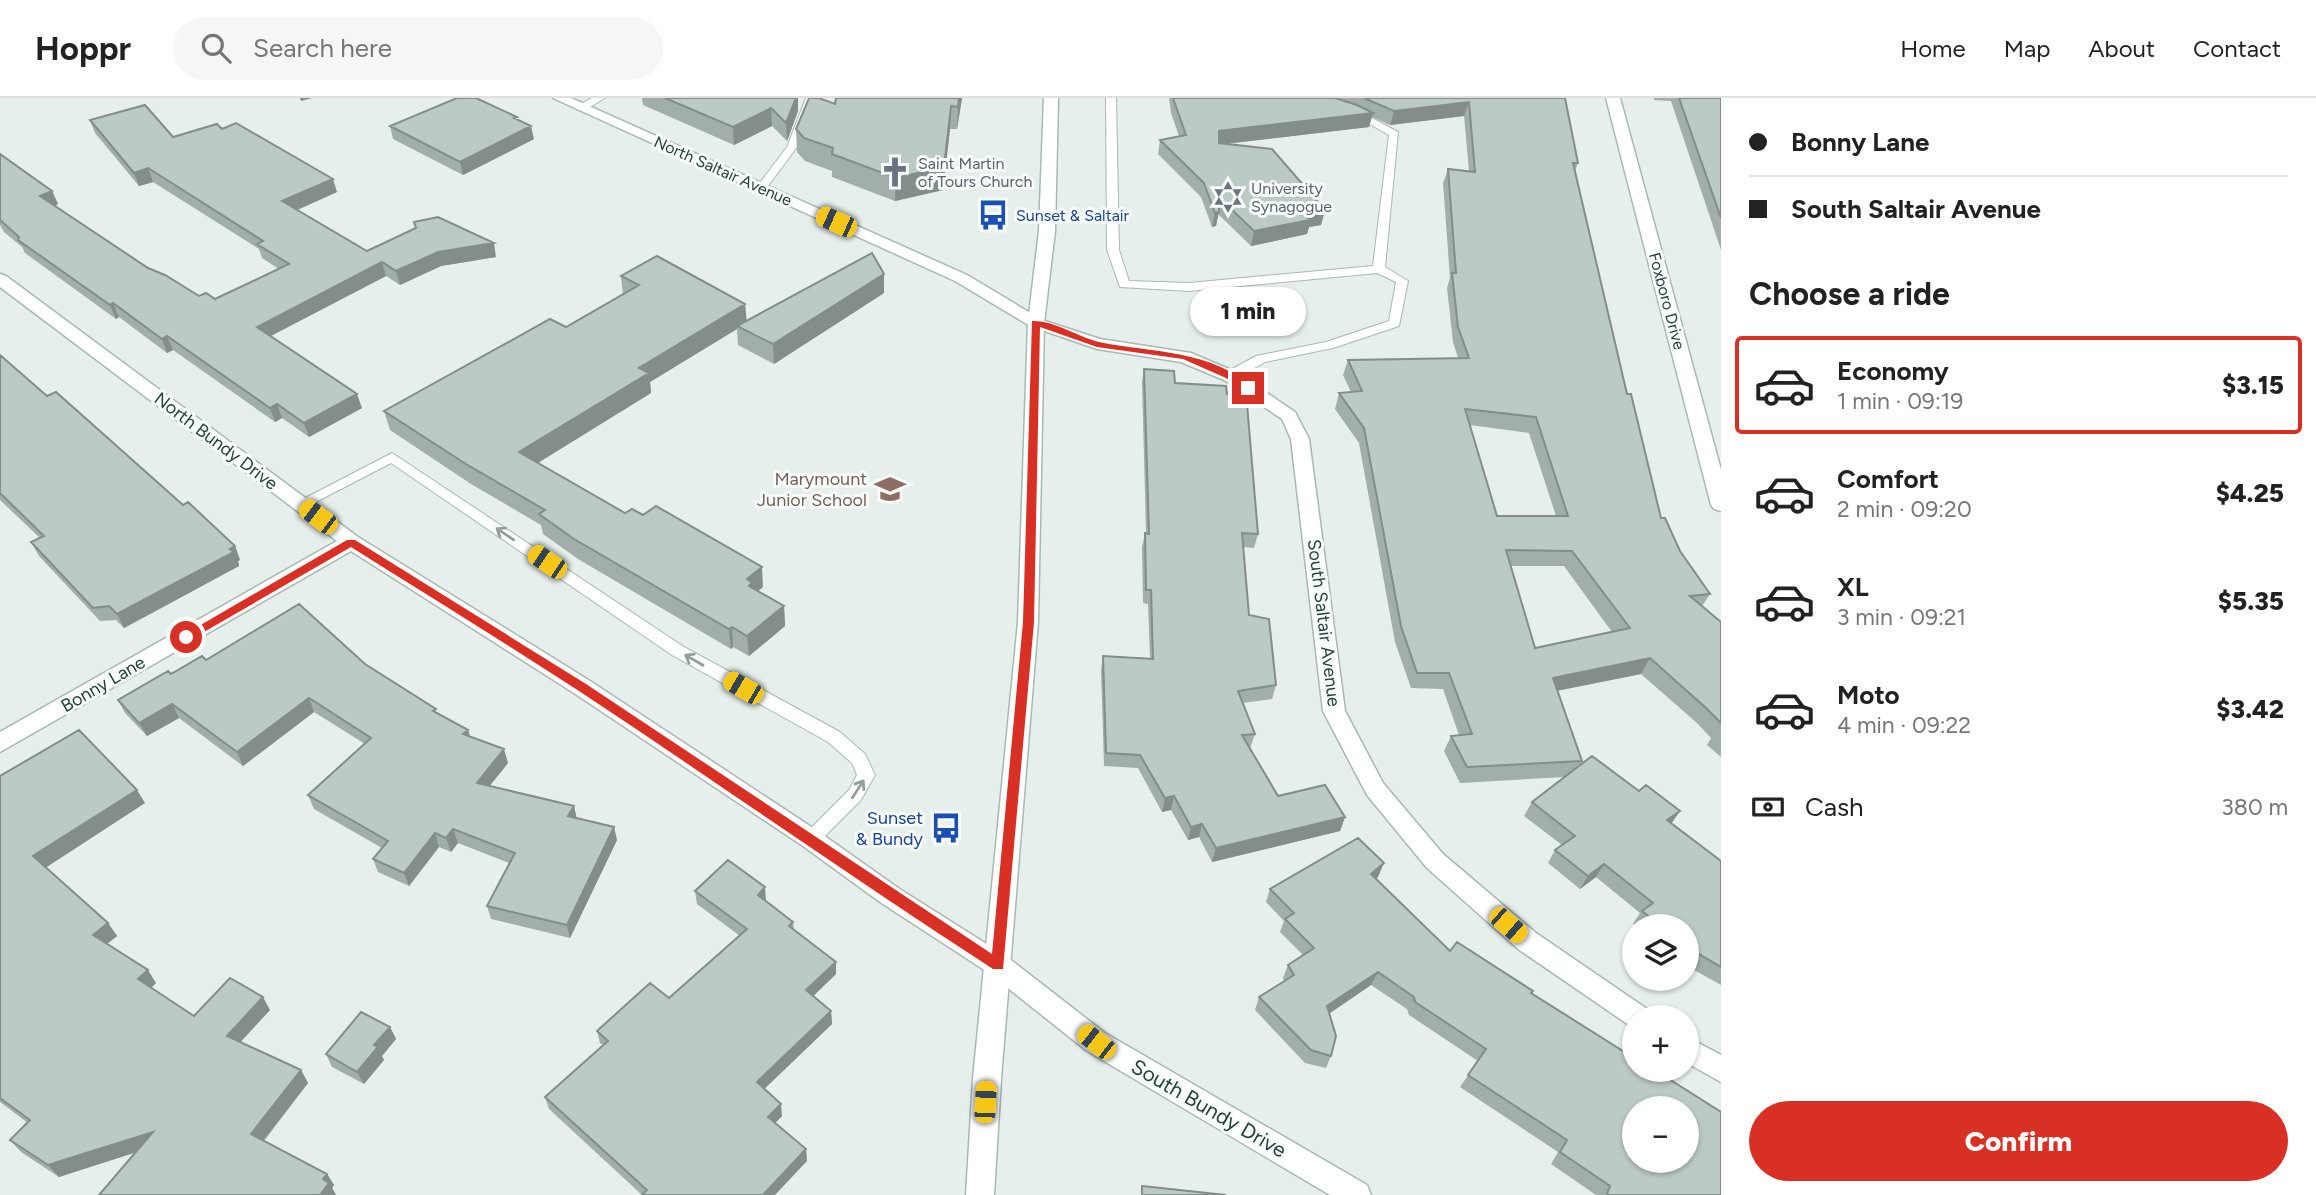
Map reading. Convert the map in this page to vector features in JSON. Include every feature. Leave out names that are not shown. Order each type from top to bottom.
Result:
[{"type":"street","name":"North Saltair Avenue","points":[[560,98],[961,278],[1036,323]]},
{"type":"street","points":[[980,1195],[987,1079],[1029,610],[1036,323],[1047,231],[1051,98]]},
{"type":"street","name":"Foxboro Drive","points":[[1613,98],[1721,505]]},
{"type":"street","name":"North Bundy Drive","points":[[0,279],[351,542],[582,687],[998,965]]},
{"type":"street","name":"South Saltair Avenue","points":[[1036,323],[1097,344],[1185,357],[1230,376],[1289,416],[1300,439],[1334,711],[1376,789],[1435,861],[1527,941],[1622,1006]]},
{"type":"street","name":"Bonny Lane","points":[[0,743],[351,542]]},
{"type":"street","name":"South Bundy Drive","points":[[998,965],[1096,1042],[1357,1195]]},
{"type":"street","points":[[1699,1056],[1721,1070]]},
{"type":"lane","points":[[581,108],[600,98]]},
{"type":"lane","points":[[761,188],[792,147],[811,98]]},
{"type":"lane","points":[[1111,98],[1113,250],[1124,284],[1189,288],[1379,269],[1402,281],[1395,323],[1329,345],[1261,359],[1230,376]]},
{"type":"lane","points":[[1335,107],[1358,114],[1394,134],[1379,269]]},
{"type":"lane","points":[[301,505],[392,457],[678,651],[834,737],[859,759],[866,775],[855,795],[811,839]]},
{"type":"building","points":[[457,98],[476,98],[531,126],[460,162],[390,126]]},
{"type":"building","points":[[665,98],[796,98],[786,123],[771,108],[733,127]]},
{"type":"building","points":[[809,98],[819,98],[835,104],[836,98],[959,98],[958,107],[951,106],[944,167],[896,178],[832,154],[833,148],[804,138],[796,129]]},
{"type":"building","points":[[1173,98],[1335,98],[1373,113],[1219,131],[1219,143],[1272,149],[1325,210],[1303,213],[1310,220],[1254,231],[1219,197],[1219,212],[1215,213],[1204,183],[1160,140],[1186,135]]},
{"type":"building","points":[[1364,98],[1565,98],[1578,163],[1573,163],[1627,394],[1631,394],[1661,518],[1665,518],[1680,551],[1710,594],[1690,596],[1721,622],[1721,723],[1650,658],[1553,678],[1582,761],[1467,767],[1451,736],[1472,734],[1449,673],[1417,673],[1401,626],[1364,428],[1339,393],[1362,391],[1348,360],[1469,358],[1458,327],[1452,273],[1456,273],[1448,169],[1475,172],[1469,102],[1394,111]],"holes":[[[1465,409],[1536,417],[1568,516],[1497,516]],[[1506,550],[1572,551],[1630,628],[1535,648]]]},
{"type":"building","points":[[1679,98],[1721,98],[1721,218]]},
{"type":"building","points":[[145,105],[173,137],[217,124],[222,129],[236,123],[333,179],[282,201],[367,251],[416,228],[414,222],[438,217],[494,243],[438,252],[396,271],[382,262],[257,327],[357,394],[304,423],[277,404],[270,408],[167,336],[162,339],[113,303],[110,305],[18,240],[19,237],[0,220],[0,154],[52,191],[40,196],[148,268],[199,296],[206,293],[215,299],[289,264],[257,244],[263,241],[148,168],[134,173],[90,120]]},
{"type":"building","points":[[872,253],[884,274],[773,344],[737,326]]},
{"type":"building","points":[[657,256],[745,304],[639,368],[649,373],[519,452],[625,513],[632,509],[643,515],[656,506],[762,567],[747,579],[752,583],[749,586],[784,606],[747,636],[732,627],[729,629],[574,539],[539,514],[545,510],[466,464],[384,411],[550,319],[566,327],[639,285],[621,276]]},
{"type":"building","points":[[0,355],[47,396],[56,392],[183,505],[188,502],[235,546],[230,549],[234,552],[117,614],[109,606],[93,608],[31,542],[44,536],[0,493]]},
{"type":"building","points":[[1144,369],[1174,371],[1175,383],[1226,386],[1227,394],[1239,395],[1240,401],[1247,404],[1258,534],[1242,533],[1249,615],[1269,619],[1276,685],[1238,691],[1255,734],[1242,735],[1278,796],[1325,785],[1345,817],[1216,848],[1202,824],[1191,827],[1174,796],[1165,798],[1140,755],[1106,753],[1103,656],[1153,659],[1151,590],[1146,590],[1145,533],[1149,534]]},
{"type":"building","points":[[299,604],[365,664],[436,709],[433,711],[468,730],[463,734],[504,749],[477,783],[574,806],[568,816],[614,827],[567,925],[487,906],[515,853],[453,829],[446,838],[435,833],[404,873],[373,859],[388,841],[308,795],[371,738],[309,698],[237,752],[172,704],[139,723],[118,700],[168,671],[171,674],[202,656],[206,660]]},
{"type":"building","points":[[79,730],[137,790],[33,856],[108,923],[93,935],[148,970],[138,979],[194,1016],[230,978],[263,997],[227,1036],[301,1070],[251,1134],[327,1174],[323,1179],[329,1183],[320,1195],[99,1195],[153,1132],[48,1165],[10,1140],[30,1120],[0,1098],[0,776]]},
{"type":"building","points":[[1592,756],[1639,791],[1646,785],[1680,811],[1667,820],[1721,861],[1721,967],[1699,954],[1699,914],[1646,914],[1642,911],[1653,903],[1604,864],[1588,876],[1555,850],[1575,836],[1532,802]]},
{"type":"building","points":[[1358,838],[1384,863],[1371,874],[1450,951],[1457,942],[1622,1050],[1622,1082],[1674,1082],[1696,1096],[1622,1096],[1622,1173],[1699,1173],[1699,1098],[1721,1112],[1721,1195],[1608,1195],[1610,1186],[1560,1152],[1567,1140],[1468,1075],[1486,1049],[1415,1002],[1414,997],[1378,972],[1327,1006],[1336,1036],[1331,1056],[1311,1050],[1259,997],[1294,975],[1288,965],[1314,948],[1285,919],[1294,913],[1270,889]]},
{"type":"building","points":[[728,860],[765,887],[758,895],[793,922],[789,926],[836,962],[806,990],[831,1011],[757,1082],[781,1104],[768,1117],[806,1149],[763,1195],[642,1195],[647,1190],[545,1097],[608,1041],[597,1031],[650,983],[669,998],[747,929],[695,891]]},
{"type":"building","points":[[361,1012],[390,1027],[374,1045],[378,1047],[357,1072],[326,1054]]},
{"type":"building","points":[[1142,1186],[1226,1195],[1142,1195]]},
{"type":"place","name":"Saint Martin of Tours Church","points":[[895,172]]},
{"type":"place","name":"University Synagogue","points":[[1228,197]]},
{"type":"place","name":"Sunset & Saltair","points":[[993,215]]},
{"type":"place","name":"Marymount Junior School","points":[[890,489]]},
{"type":"place","name":"Sunset & Bundy","points":[[946,828]]},
{"type":"route","points":[[186,637],[351,542],[582,687],[998,965],[1028,622],[1036,323],[1097,344],[1185,357],[1230,376],[1248,388]]}]
